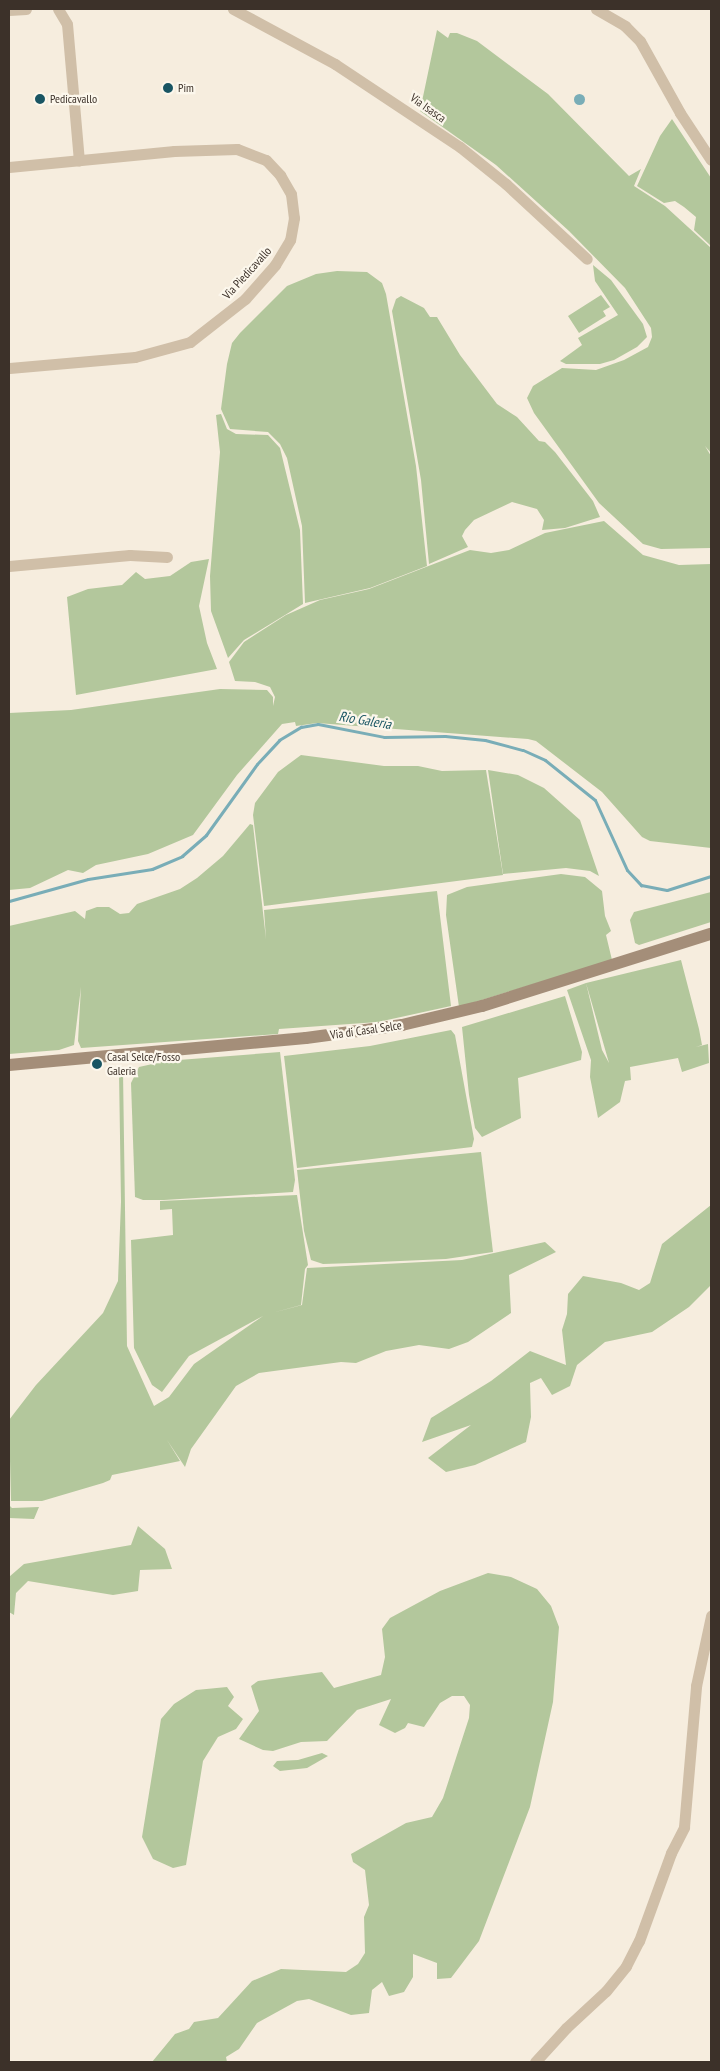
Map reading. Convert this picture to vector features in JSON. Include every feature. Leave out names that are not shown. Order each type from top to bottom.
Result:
[{"type":"main road","name":"Via di Casal Selce","points":[[9,1065],[306,1038],[402,1025],[482,1006],[711,934]]},
{"type":"street","points":[[9,10],[26,9]]},
{"type":"street","points":[[58,9],[67,24],[79,160]]},
{"type":"street","name":"Via Isasca","points":[[233,9],[335,64],[460,147],[513,190],[587,260]]},
{"type":"street","points":[[596,9],[625,26],[640,41],[680,114],[711,160]]},
{"type":"street","name":"Via Piedicavallo","points":[[9,167],[226,147],[248,152],[266,160],[287,185],[294,214],[292,237],[275,265],[245,299],[190,342],[135,357],[9,368]]},
{"type":"street","points":[[9,566],[130,555],[167,557]]},
{"type":"street","points":[[535,2062],[606,1991],[626,1966],[639,1941],[671,1853],[684,1827],[696,1686],[711,1616]]},
{"type":"green space","points":[[437,30],[448,38],[450,33],[457,33],[477,41],[548,94],[629,176],[641,169],[634,186],[665,206],[711,248],[711,453],[705,446],[711,456],[711,548],[661,549],[643,544],[599,503],[534,413],[527,398],[533,386],[562,368],[596,370],[624,360],[648,347],[652,337],[651,328],[625,288],[569,231],[496,165],[420,111]]},
{"type":"green space","points":[[672,119],[711,178],[711,246],[694,230],[696,217],[684,207],[675,201],[664,203],[637,186],[660,136]]},
{"type":"green space","points":[[593,265],[611,280],[643,324],[647,337],[637,347],[614,360],[600,364],[566,364],[560,361],[582,345],[578,338],[618,315],[595,281]]},
{"type":"green space","points":[[337,271],[367,272],[382,283],[386,294],[416,466],[427,566],[370,588],[305,603],[302,526],[287,458],[280,444],[268,432],[230,429],[221,409],[232,343],[240,333],[287,286],[316,274]]},
{"type":"green space","points":[[601,295],[610,307],[603,311],[606,316],[579,333],[568,316]]},
{"type":"green space","points":[[401,296],[424,308],[430,317],[437,317],[460,355],[497,404],[517,417],[539,441],[545,442],[555,452],[593,501],[600,517],[565,528],[542,530],[544,520],[537,509],[512,502],[474,520],[462,536],[468,547],[429,564],[421,480],[392,311],[396,299]]},
{"type":"green space","points":[[221,414],[227,429],[236,434],[268,435],[280,448],[300,530],[303,604],[244,640],[228,658],[211,611],[210,576],[220,452],[216,415]]},
{"type":"green space","points":[[604,521],[643,555],[679,565],[711,564],[711,848],[650,841],[642,837],[602,792],[536,741],[317,723],[296,726],[295,722],[282,724],[237,775],[193,835],[148,854],[96,865],[83,873],[68,870],[30,888],[9,890],[9,713],[71,710],[220,689],[267,690],[273,697],[273,706],[275,697],[270,687],[255,682],[235,681],[229,662],[244,642],[286,615],[320,600],[369,589],[470,550],[491,553],[509,550],[545,533]]},
{"type":"green space","points":[[209,559],[199,606],[207,643],[217,669],[76,695],[67,597],[88,589],[122,585],[136,572],[145,579],[170,576],[191,562]]},
{"type":"green space","points":[[301,755],[384,766],[418,766],[442,771],[486,770],[503,875],[264,906],[253,815],[255,803],[278,772]]},
{"type":"green space","points":[[488,770],[518,775],[544,788],[580,820],[599,876],[590,871],[566,868],[503,874]]},
{"type":"green space","points":[[250,824],[253,825],[266,939],[264,910],[437,891],[451,1006],[378,1022],[279,1029],[278,1034],[81,1048],[78,1041],[81,987],[74,1045],[59,1050],[9,1054],[9,926],[75,911],[85,919],[86,911],[97,907],[109,907],[120,914],[129,913],[137,904],[180,889],[197,878],[223,856]]},
{"type":"green space","points":[[561,874],[585,877],[602,891],[605,916],[611,931],[606,935],[612,960],[459,1007],[446,915],[447,895],[467,887]]},
{"type":"green space","points":[[711,892],[711,922],[639,945],[635,943],[630,920],[634,912]]},
{"type":"green space","points":[[681,960],[702,1045],[696,1047],[708,1044],[709,1063],[682,1072],[678,1058],[630,1067],[631,1080],[625,1081],[620,1102],[598,1118],[590,1077],[591,1060],[567,990],[586,983]],"holes":[[[586,983],[609,1063],[602,1050]]]},
{"type":"green space","points":[[565,996],[582,1052],[581,1060],[518,1078],[521,1118],[482,1137],[475,1128],[469,1095],[462,1027]]},
{"type":"green space","points":[[451,1030],[455,1035],[474,1139],[472,1147],[297,1168],[284,1056],[370,1046]]},
{"type":"green space","points":[[280,1052],[295,1180],[293,1192],[164,1200],[143,1200],[135,1197],[131,1083],[139,1067],[166,1061]]},
{"type":"green space","points":[[123,1071],[127,1346],[154,1406],[169,1397],[194,1364],[263,1316],[189,1356],[162,1392],[152,1385],[134,1348],[131,1240],[173,1235],[172,1209],[160,1210],[160,1201],[297,1195],[308,1265],[305,1269],[301,1305],[272,1313],[302,1305],[307,1268],[462,1260],[545,1242],[556,1252],[509,1275],[511,1313],[468,1342],[449,1349],[419,1345],[386,1351],[356,1363],[341,1362],[259,1373],[236,1386],[191,1449],[185,1467],[167,1440],[180,1461],[112,1475],[110,1480],[103,1483],[42,1501],[11,1501],[9,1420],[36,1385],[103,1313],[118,1281],[121,1202],[119,1072]]},
{"type":"green space","points":[[481,1152],[493,1252],[446,1259],[323,1264],[311,1260],[304,1231],[297,1170]]},
{"type":"green space","points":[[711,1205],[711,1285],[689,1307],[652,1332],[605,1342],[577,1365],[570,1386],[552,1395],[541,1378],[530,1383],[531,1417],[526,1442],[475,1465],[446,1472],[428,1458],[471,1425],[422,1442],[431,1418],[491,1381],[530,1351],[566,1365],[562,1330],[567,1314],[568,1294],[583,1276],[621,1283],[639,1290],[650,1283],[662,1244]]},
{"type":"green space","points":[[9,1505],[12,1508],[39,1507],[34,1519],[9,1518]]},
{"type":"green space","points":[[138,1526],[165,1549],[172,1569],[140,1570],[138,1591],[113,1595],[28,1581],[16,1593],[14,1615],[9,1612],[9,1577],[24,1564],[131,1545]]},
{"type":"green space","points":[[488,1573],[511,1577],[537,1589],[551,1606],[559,1627],[553,1702],[530,1807],[479,1941],[451,1978],[437,1979],[437,1963],[413,1954],[413,1977],[404,1992],[389,1996],[382,1982],[372,1990],[369,2013],[351,2015],[309,1999],[297,2001],[257,2023],[239,2049],[226,2057],[227,2062],[152,2062],[175,2034],[189,2029],[194,2022],[218,2018],[252,1981],[281,1969],[346,1972],[358,1964],[365,1953],[364,1917],[369,1905],[365,1870],[353,1862],[351,1854],[406,1823],[432,1817],[443,1798],[469,1718],[470,1705],[464,1696],[452,1696],[440,1703],[424,1727],[408,1723],[405,1728],[395,1733],[379,1725],[391,1699],[357,1710],[327,1741],[301,1742],[273,1751],[263,1750],[239,1739],[259,1711],[251,1686],[258,1681],[322,1672],[334,1688],[381,1675],[385,1657],[382,1629],[390,1618],[440,1591]]},
{"type":"green space","points":[[227,1687],[234,1697],[228,1706],[243,1719],[236,1729],[218,1737],[203,1761],[186,1865],[173,1868],[153,1859],[142,1837],[161,1719],[174,1704],[196,1690]]},
{"type":"green space","points":[[322,1753],[328,1756],[307,1768],[280,1771],[273,1766],[277,1761],[298,1760]]},
{"type":"water","points":[[579,93],[585,99],[579,105],[573,99]]},
{"type":"waterway","name":"Rio Galeria","points":[[9,901],[88,879],[152,869],[182,856],[206,835],[257,764],[279,740],[301,727],[318,724],[384,737],[445,736],[485,740],[523,750],[545,760],[595,800],[627,870],[641,885],[667,890],[711,876]]},
{"type":"place","name":"Pim","points":[[168,88]]},
{"type":"place","name":"Pedicavallo","points":[[40,99]]},
{"type":"place","name":"Casal Selce/Fosso Galeria","points":[[97,1064]]}]
